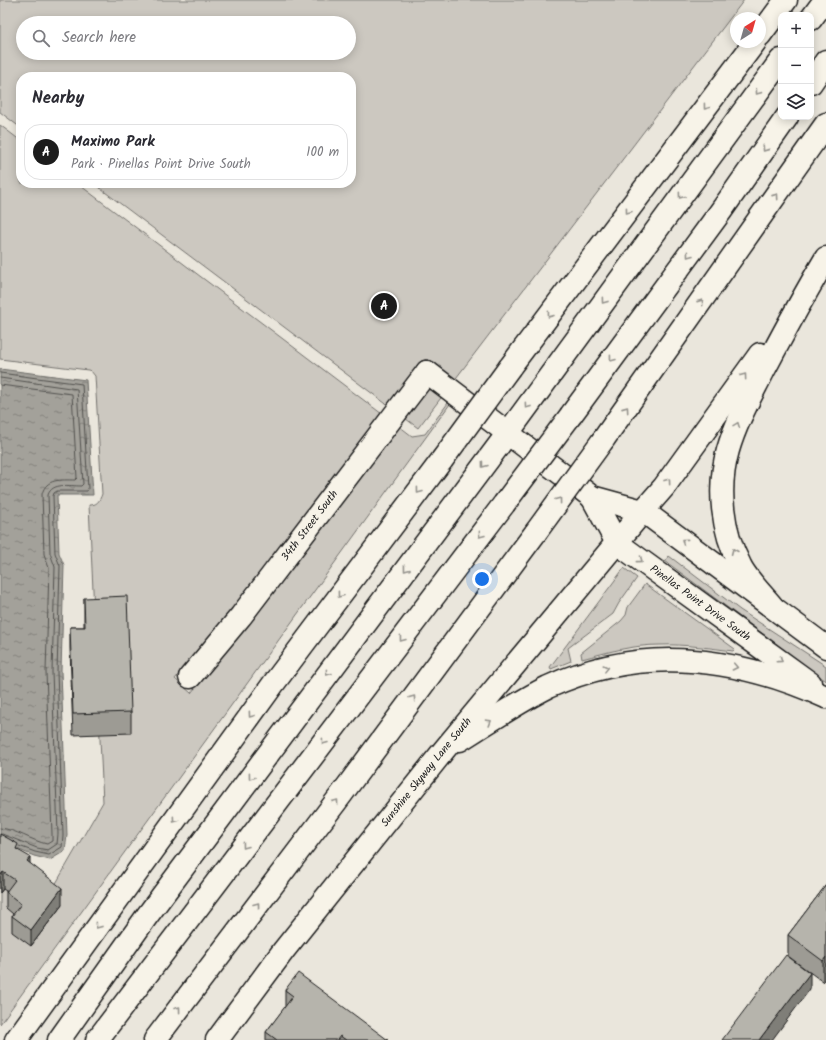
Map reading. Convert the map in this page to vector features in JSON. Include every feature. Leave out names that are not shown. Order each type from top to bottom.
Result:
[{"type":"main road","points":[[766,27],[786,0]]},
{"type":"main road","points":[[814,15],[825,0]]},
{"type":"main road","points":[[16,1040],[274,684],[750,48]]},
{"type":"main road","points":[[814,79],[826,61]]},
{"type":"main road","points":[[59,1040],[147,916],[508,433],[778,64]]},
{"type":"main road","points":[[97,1040],[571,415],[721,211],[785,120]]},
{"type":"main road","points":[[155,1040],[341,796],[536,532],[603,440],[826,124]]},
{"type":"main road","points":[[772,606],[740,567],[731,545],[723,513],[722,482],[727,450],[740,417],[804,293],[826,258]]},
{"type":"main road","name":"Sunshine Skyway Lane South","points":[[217,1040],[284,950],[444,750],[664,487],[804,293]]},
{"type":"main road","name":"Pinellas Point Drive South","points":[[427,372],[592,497],[643,511],[826,647]]},
{"type":"main road","name":"34th Street South","points":[[190,678],[241,616],[427,372]]},
{"type":"main road","name":"Pinellas Point Drive South","points":[[592,497],[617,542],[826,694]]},
{"type":"main road","points":[[444,750],[548,688],[585,674],[612,666],[634,662],[682,660],[725,665],[756,672],[826,697]]},
{"type":"shaded area","points":[[0,0],[744,0],[735,12],[730,12],[730,18],[418,428],[100,188],[356,188],[356,72],[16,72],[16,124],[0,112]]},
{"type":"shaded area","points":[[0,125],[16,137],[16,188],[84,188],[382,414],[233,609],[175,679],[191,693],[249,622],[399,426],[412,436],[425,434],[448,403],[450,404],[0,1024],[0,855],[51,892],[103,802],[89,505],[97,502],[102,494],[95,376],[88,370],[0,359]]},
{"type":"shaded area","points":[[669,556],[740,610],[826,666],[826,681],[665,561]]},
{"type":"shaded area","points":[[624,568],[637,578],[613,614],[568,648],[571,661],[551,669],[550,667]]},
{"type":"shaded area","points":[[645,584],[735,649],[733,651],[688,646],[650,645],[621,649],[582,659],[581,653],[621,621],[626,615],[628,607]]},
{"type":"water","points":[[0,369],[86,380],[93,495],[57,495],[59,553],[64,565],[61,671],[67,835],[65,851],[50,860],[34,856],[0,842]]},
{"type":"building","points":[[127,596],[131,712],[73,714],[70,627],[85,627],[84,598]]},
{"type":"building","points":[[0,834],[18,844],[16,849],[30,857],[27,861],[62,888],[31,930],[12,916],[21,904],[6,892],[15,880],[3,872],[0,876]]},
{"type":"building","points":[[826,885],[826,957],[823,961],[788,935]]},
{"type":"building","points":[[786,955],[810,973],[759,1040],[722,1040]]},
{"type":"building","points":[[298,973],[388,1040],[346,1040],[340,1036],[337,1040],[277,1040],[266,1032],[293,996],[285,990]]},
{"type":"place","name":"Maximo Park","points":[[384,306]]}]
